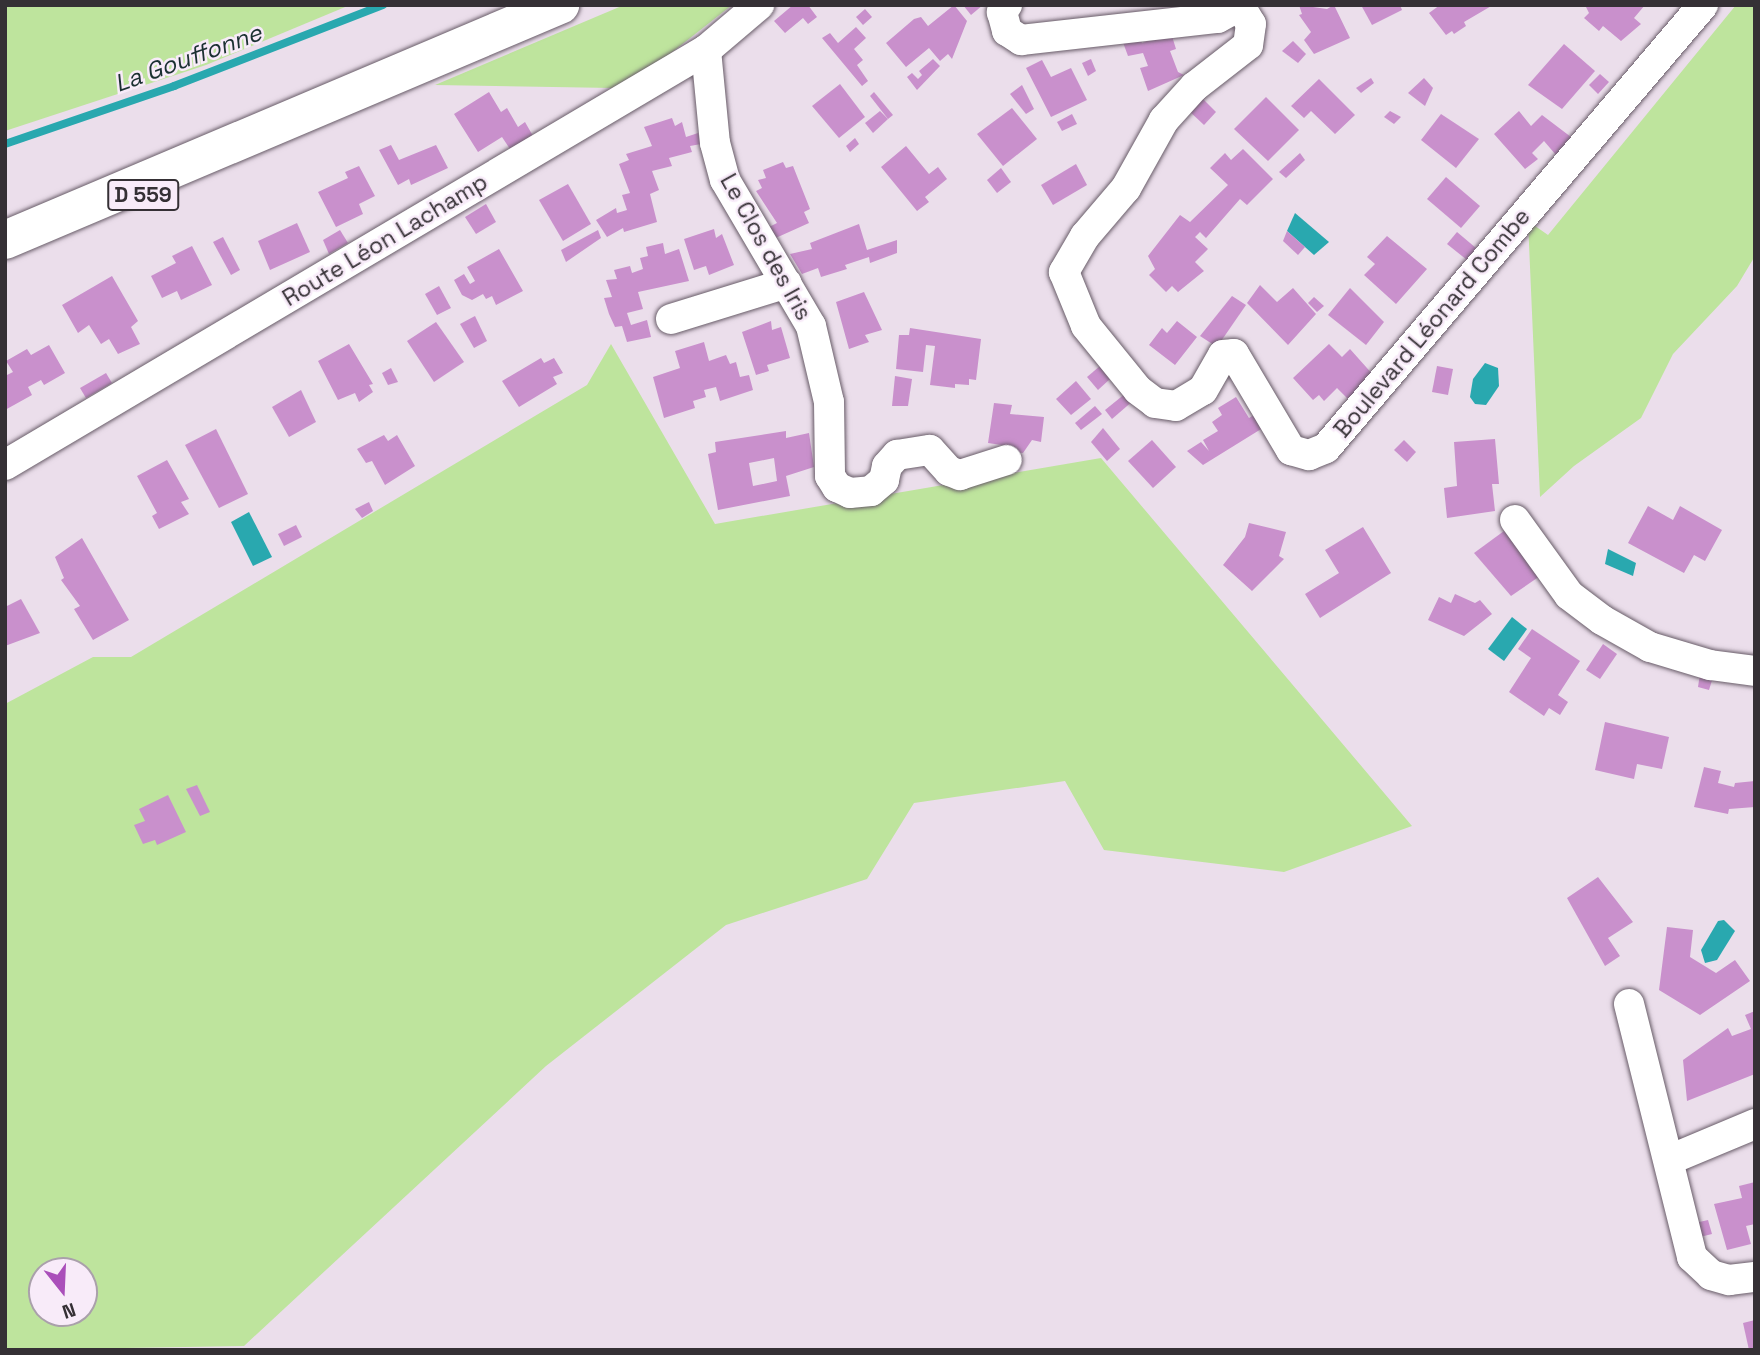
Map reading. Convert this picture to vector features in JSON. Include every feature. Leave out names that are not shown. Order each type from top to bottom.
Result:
[{"type":"main road","name":"D 559","points":[[5,240],[560,5]]},
{"type":"main road","name":"D 559","points":[[5,265],[280,125]]},
{"type":"street","name":"Route Léon Lachamp","points":[[5,465],[706,50],[759,5]]},
{"type":"street","points":[[1007,5],[1002,12],[1007,31],[1021,40],[1218,18],[1241,6]]},
{"type":"street","name":"Boulevard Léonard Combe","points":[[1241,6],[1251,24],[1248,45],[1194,87],[1164,120],[1126,188],[1085,236],[1064,272],[1086,326],[1138,390],[1155,403],[1176,406],[1203,390],[1223,355],[1234,354],[1291,450],[1309,455],[1326,448],[1703,5]]},
{"type":"street","name":"Le Clos des Iris","points":[[706,50],[715,143],[725,180],[811,326],[829,402],[830,476],[837,487],[850,493],[871,491],[884,480],[887,466],[897,455],[930,450],[949,471],[960,475],[1007,460]]},
{"type":"street","points":[[671,319],[787,283]]},
{"type":"street","points":[[1515,520],[1569,595],[1602,620],[1650,646],[1710,665],[1755,671]]},
{"type":"street","points":[[1629,1004],[1692,1257],[1711,1275],[1729,1280],[1755,1277]]},
{"type":"street","points":[[1669,1160],[1755,1124]]},
{"type":"green space","points":[[5,5],[350,5],[206,65],[5,131]]},
{"type":"green space","points":[[624,5],[732,5],[666,57],[613,88],[435,85]]},
{"type":"green space","points":[[1736,5],[1755,5],[1755,256],[1737,286],[1673,354],[1641,418],[1574,466],[1540,497],[1528,221],[1548,235]]},
{"type":"green space","points":[[611,344],[715,524],[1101,458],[1412,826],[1284,872],[1104,850],[1065,781],[914,803],[867,879],[726,925],[546,1066],[244,1346],[5,1350],[5,704],[93,657],[131,657],[587,385]]},
{"type":"water","points":[[1295,213],[1329,242],[1314,255],[1287,231]]},
{"type":"water","points":[[1485,363],[1498,368],[1499,386],[1486,405],[1475,404],[1470,397],[1473,379]]},
{"type":"water","points":[[249,512],[272,557],[253,566],[231,522]]},
{"type":"water","points":[[1608,549],[1636,563],[1633,576],[1605,564]]},
{"type":"water","points":[[1512,617],[1527,629],[1504,661],[1488,649]]},
{"type":"water","points":[[1724,920],[1735,931],[1717,960],[1705,963],[1701,950],[1718,921]]},
{"type":"building","points":[[793,5],[808,5],[817,17],[808,24],[803,18],[785,33],[774,21]]},
{"type":"building","points":[[954,5],[967,21],[952,59],[948,54],[940,61],[929,48],[906,67],[886,43],[914,19],[921,17],[928,26]]},
{"type":"building","points":[[963,5],[983,5],[971,15]]},
{"type":"building","points":[[1299,5],[1327,9],[1334,5],[1350,38],[1314,54],[1304,40],[1311,32],[1299,15],[1302,14]]},
{"type":"building","points":[[1361,5],[1400,5],[1402,10],[1372,25]]},
{"type":"building","points":[[1440,5],[1493,5],[1464,22],[1466,26],[1454,34],[1452,31],[1446,35],[1429,13]]},
{"type":"building","points":[[1585,5],[1645,5],[1634,18],[1641,24],[1621,41],[1603,26],[1599,31],[1584,18],[1589,13]]},
{"type":"building","points":[[865,9],[872,17],[863,25],[856,17]]},
{"type":"building","points":[[856,27],[866,38],[854,49],[863,60],[857,65],[868,81],[862,86],[822,38],[830,33],[838,43]]},
{"type":"building","points":[[1171,33],[1176,49],[1170,51],[1178,72],[1184,75],[1148,91],[1140,68],[1148,66],[1143,53],[1128,56],[1121,37],[1138,35],[1142,43]]},
{"type":"building","points":[[1293,41],[1306,54],[1298,63],[1282,51]]},
{"type":"building","points":[[1564,44],[1595,71],[1562,109],[1528,85]]},
{"type":"building","points":[[933,59],[940,66],[917,90],[907,77],[912,73],[918,79],[922,75],[919,71]]},
{"type":"building","points":[[1091,59],[1096,71],[1088,76],[1082,63]]},
{"type":"building","points":[[1042,60],[1051,77],[1071,68],[1087,100],[1051,117],[1026,68]]},
{"type":"building","points":[[1600,74],[1609,82],[1598,94],[1589,85]]},
{"type":"building","points":[[1371,78],[1374,83],[1361,93],[1356,88]]},
{"type":"building","points":[[1424,78],[1433,88],[1425,106],[1408,93]]},
{"type":"building","points":[[1319,79],[1355,115],[1335,134],[1311,111],[1304,118],[1291,106]]},
{"type":"building","points":[[840,84],[865,117],[839,138],[812,106]]},
{"type":"building","points":[[1022,85],[1034,109],[1026,114],[1010,94]]},
{"type":"building","points":[[489,92],[501,112],[507,108],[518,127],[525,122],[533,136],[510,149],[502,137],[478,152],[454,114]]},
{"type":"building","points":[[874,92],[893,115],[888,119],[870,96]]},
{"type":"building","points":[[1200,96],[1216,112],[1204,125],[1188,110]]},
{"type":"building","points":[[1266,97],[1299,130],[1268,161],[1234,129]]},
{"type":"building","points":[[1012,108],[1037,139],[1003,166],[977,134]]},
{"type":"building","points":[[880,111],[888,119],[873,133],[865,123]]},
{"type":"building","points":[[1390,111],[1401,117],[1394,124],[1384,117]]},
{"type":"building","points":[[1519,111],[1531,126],[1542,115],[1571,137],[1556,155],[1544,141],[1532,153],[1538,159],[1525,169],[1494,134]]},
{"type":"building","points":[[1072,114],[1077,124],[1062,131],[1057,122]]},
{"type":"building","points":[[1441,114],[1479,139],[1456,168],[1421,140]]},
{"type":"building","points":[[672,118],[675,126],[682,122],[686,137],[698,133],[701,144],[690,146],[692,152],[669,158],[672,166],[652,171],[659,190],[650,194],[657,222],[624,232],[623,228],[607,237],[596,220],[616,208],[617,213],[627,210],[622,195],[630,193],[619,164],[629,160],[626,154],[652,146],[644,127]]},
{"type":"building","points":[[855,138],[859,144],[850,152],[846,146]]},
{"type":"building","points":[[391,145],[399,160],[436,145],[448,168],[411,185],[409,179],[398,185],[379,150]]},
{"type":"building","points":[[906,146],[929,174],[938,167],[947,179],[925,197],[929,202],[917,211],[881,167]]},
{"type":"building","points":[[1243,149],[1273,179],[1247,205],[1240,199],[1206,238],[1200,232],[1195,237],[1208,249],[1195,262],[1204,271],[1178,292],[1172,286],[1166,292],[1149,275],[1155,269],[1148,256],[1180,215],[1190,222],[1228,185],[1210,168],[1225,153],[1231,160]]},
{"type":"building","points":[[1300,153],[1305,160],[1286,178],[1279,172]]},
{"type":"building","points":[[783,162],[786,168],[793,166],[810,209],[804,212],[809,223],[769,241],[763,230],[777,223],[756,191],[762,188],[758,180],[766,178],[763,170]]},
{"type":"building","points":[[1076,164],[1087,185],[1053,205],[1041,185]]},
{"type":"building","points":[[359,166],[375,196],[359,204],[363,214],[336,227],[318,192],[348,178],[345,172]]},
{"type":"building","points":[[1001,168],[1011,182],[997,193],[987,180]]},
{"type":"building","points":[[1446,177],[1480,206],[1461,228],[1427,199]]},
{"type":"building","points":[[568,184],[591,224],[563,241],[539,200]]},
{"type":"building","points":[[486,204],[496,222],[476,234],[465,217]]},
{"type":"building","points":[[297,223],[310,252],[270,270],[258,241]]},
{"type":"building","points":[[859,224],[867,250],[897,240],[897,253],[870,263],[869,257],[845,265],[847,269],[821,277],[818,268],[802,274],[790,254],[812,249],[810,243]]},
{"type":"building","points":[[714,229],[716,238],[722,234],[734,265],[709,275],[706,266],[694,270],[684,239]]},
{"type":"building","points":[[340,230],[348,243],[329,254],[323,240]]},
{"type":"building","points":[[598,230],[601,238],[566,262],[561,250]]},
{"type":"building","points":[[1287,231],[1305,247],[1298,255],[1283,241]]},
{"type":"building","points":[[1457,232],[1476,248],[1467,260],[1447,244]]},
{"type":"building","points":[[1387,236],[1427,269],[1396,304],[1364,275],[1375,264],[1367,257]]},
{"type":"building","points":[[223,237],[240,270],[231,275],[213,242]]},
{"type":"building","points":[[663,243],[665,254],[679,249],[689,281],[638,292],[643,309],[627,313],[631,325],[647,320],[651,337],[627,342],[622,326],[615,327],[609,314],[604,298],[612,297],[606,280],[617,279],[614,270],[630,266],[632,273],[643,269],[640,258],[648,256],[646,247]]},
{"type":"building","points":[[192,246],[212,285],[181,300],[177,291],[162,298],[151,276],[176,263],[172,256]]},
{"type":"building","points":[[499,249],[523,291],[496,305],[492,296],[486,299],[483,294],[472,300],[462,295],[454,280],[464,274],[470,284],[475,281],[467,267]]},
{"type":"building","points":[[112,276],[138,321],[131,327],[140,344],[118,354],[109,339],[101,344],[89,325],[78,333],[62,305]]},
{"type":"building","points":[[1260,285],[1277,302],[1293,288],[1316,314],[1288,345],[1247,303]]},
{"type":"building","points":[[439,286],[451,308],[437,315],[425,294]]},
{"type":"building","points":[[1350,288],[1384,322],[1366,345],[1328,315]]},
{"type":"building","points":[[864,292],[882,330],[865,335],[869,342],[849,349],[836,302]]},
{"type":"building","points":[[1232,296],[1246,305],[1217,347],[1200,336]]},
{"type":"building","points":[[1314,297],[1324,306],[1317,312],[1308,303]]},
{"type":"building","points":[[475,316],[487,341],[474,348],[460,324]]},
{"type":"building","points":[[771,321],[772,330],[781,327],[790,358],[767,365],[769,371],[756,375],[742,332]]},
{"type":"building","points":[[1177,321],[1197,337],[1175,365],[1149,345],[1162,328],[1167,333]]},
{"type":"building","points":[[436,322],[464,362],[434,382],[407,341]]},
{"type":"building","points":[[910,328],[981,339],[976,380],[969,379],[969,385],[955,384],[955,388],[930,385],[935,346],[926,345],[923,372],[896,369],[899,335],[909,335]]},
{"type":"building","points":[[704,342],[709,361],[726,355],[730,364],[736,362],[740,377],[749,375],[753,390],[720,401],[716,387],[704,390],[706,397],[693,401],[695,408],[664,418],[653,377],[680,368],[675,351]]},
{"type":"building","points":[[349,344],[373,384],[369,385],[373,392],[359,402],[355,393],[338,400],[318,361]]},
{"type":"building","points":[[1329,344],[1342,357],[1350,349],[1375,377],[1350,401],[1337,388],[1324,401],[1319,395],[1313,400],[1293,378]]},
{"type":"building","points":[[49,345],[65,373],[44,385],[41,380],[28,387],[32,395],[5,410],[5,376],[13,372],[6,361],[27,349],[31,355]]},
{"type":"building","points":[[541,358],[544,363],[554,358],[563,373],[553,377],[557,384],[519,407],[502,381]]},
{"type":"building","points":[[1100,366],[1110,379],[1098,390],[1087,377]]},
{"type":"building","points":[[1437,366],[1453,369],[1448,395],[1432,392]]},
{"type":"building","points":[[391,368],[398,382],[388,385],[382,373]]},
{"type":"building","points":[[106,373],[112,383],[86,398],[80,388]]},
{"type":"building","points":[[895,376],[912,379],[908,406],[892,406]]},
{"type":"building","points":[[1076,381],[1091,399],[1071,415],[1056,399]]},
{"type":"building","points":[[301,390],[316,422],[289,437],[272,407]]},
{"type":"building","points":[[1126,393],[1134,400],[1112,419],[1105,410]]},
{"type":"building","points":[[1236,397],[1249,418],[1259,412],[1266,426],[1203,465],[1187,451],[1201,442],[1209,451],[1203,440],[1218,431],[1212,422],[1222,415],[1218,408]]},
{"type":"building","points":[[994,403],[1012,405],[1010,414],[1044,417],[1041,442],[1032,440],[1023,453],[1014,452],[1015,447],[988,443]]},
{"type":"building","points":[[1095,406],[1102,414],[1081,430],[1075,423]]},
{"type":"building","points":[[1103,428],[1120,449],[1107,461],[1091,442]]},
{"type":"building","points":[[216,429],[248,494],[219,508],[185,445]]},
{"type":"building","points":[[786,431],[786,438],[809,433],[814,467],[786,476],[790,496],[718,510],[708,454],[716,452],[715,442]],"holes":[[[774,458],[777,481],[753,486],[749,463]]]},
{"type":"building","points":[[384,435],[388,441],[397,435],[415,466],[385,485],[372,461],[366,463],[357,449]]},
{"type":"building","points":[[1495,439],[1499,484],[1492,484],[1495,511],[1447,518],[1444,488],[1457,486],[1454,442]]},
{"type":"building","points":[[1152,440],[1176,467],[1153,488],[1128,461]]},
{"type":"building","points":[[1404,440],[1416,452],[1407,462],[1394,450]]},
{"type":"building","points":[[167,460],[189,499],[181,502],[189,514],[159,529],[152,516],[157,513],[137,476]]},
{"type":"building","points":[[369,502],[373,511],[362,518],[355,509]]},
{"type":"building","points":[[1648,506],[1673,520],[1680,506],[1722,530],[1705,561],[1694,555],[1684,573],[1628,543]]},
{"type":"building","points":[[1249,523],[1286,532],[1279,556],[1284,559],[1252,591],[1223,565],[1245,537]]},
{"type":"building","points":[[296,525],[302,537],[284,546],[278,534]]},
{"type":"building","points":[[1363,527],[1391,573],[1320,618],[1305,594],[1339,573],[1325,550]]},
{"type":"building","points":[[1504,531],[1540,576],[1511,596],[1474,553]]},
{"type":"building","points":[[82,538],[129,620],[93,640],[74,609],[80,606],[61,580],[64,578],[55,557]]},
{"type":"building","points":[[1455,594],[1475,603],[1480,600],[1492,614],[1464,636],[1428,620],[1439,597],[1451,603]]},
{"type":"building","points":[[21,599],[40,633],[5,646],[5,607]]},
{"type":"building","points":[[1532,629],[1580,661],[1558,695],[1568,702],[1560,715],[1549,708],[1544,716],[1509,692],[1531,658],[1518,649]]},
{"type":"building","points":[[1603,644],[1617,654],[1600,679],[1586,670]]},
{"type":"building","points":[[1700,674],[1713,677],[1709,690],[1698,687]]},
{"type":"building","points":[[1605,722],[1669,737],[1662,769],[1637,764],[1634,779],[1595,770]]},
{"type":"building","points":[[1704,767],[1721,771],[1718,783],[1734,787],[1735,783],[1755,781],[1755,807],[1729,809],[1728,814],[1694,807]]},
{"type":"building","points":[[197,785],[210,812],[200,816],[186,789]]},
{"type":"building","points":[[168,795],[186,832],[157,845],[155,840],[143,844],[134,825],[145,821],[139,809]]},
{"type":"building","points":[[1598,877],[1633,922],[1608,938],[1620,956],[1605,966],[1567,898]]},
{"type":"building","points":[[1667,927],[1693,930],[1690,957],[1716,973],[1735,960],[1750,981],[1700,1015],[1659,990]]},
{"type":"building","points":[[1755,1011],[1755,1074],[1687,1101],[1683,1060],[1728,1028],[1732,1036],[1751,1029],[1745,1015]]},
{"type":"building","points":[[1755,1182],[1755,1224],[1746,1226],[1751,1244],[1727,1250],[1714,1204],[1742,1198],[1739,1186]]},
{"type":"building","points":[[1708,1220],[1712,1234],[1700,1237],[1695,1223]]},
{"type":"building","points":[[1755,1320],[1755,1350],[1749,1350],[1743,1323]]},
{"type":"waterway","name":"La Gouffonne","points":[[5,144],[174,86],[383,5]]}]
